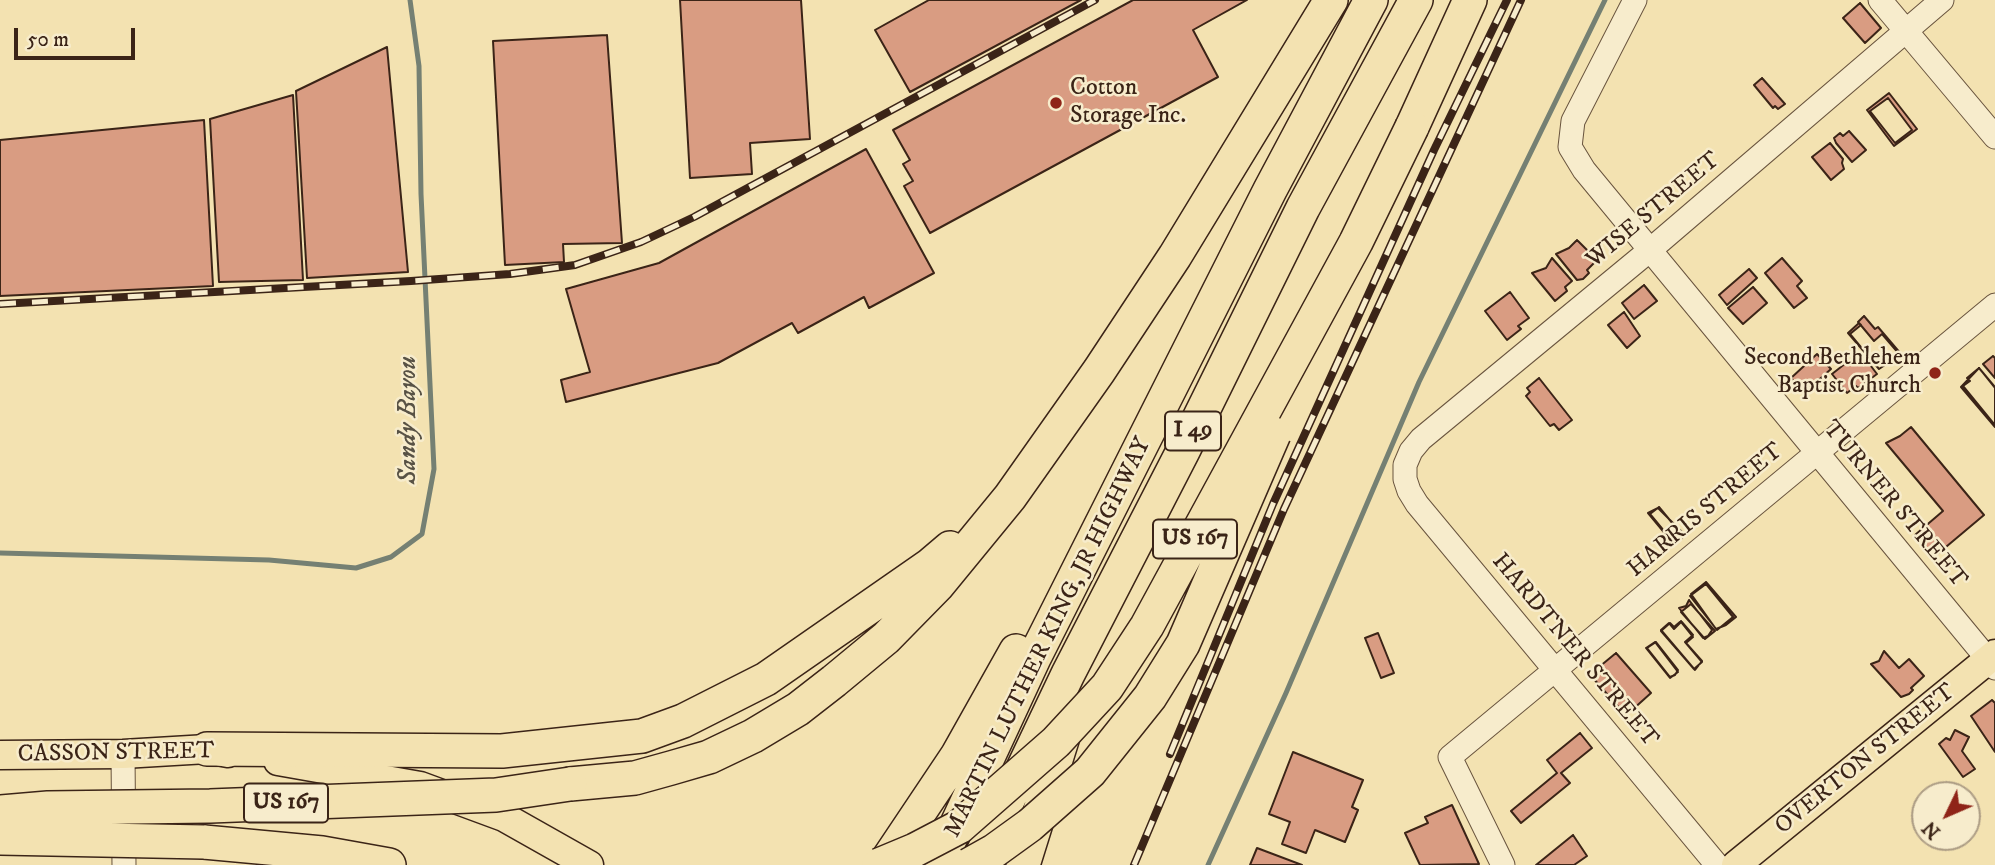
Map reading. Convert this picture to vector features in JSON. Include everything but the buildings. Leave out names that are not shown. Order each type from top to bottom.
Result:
[{"type":"highway","name":"US 167","points":[[0,812],[48,808],[210,806],[496,795],[635,778],[709,757],[753,736],[798,709],[886,638],[937,586],[1010,497],[1099,371],[1175,256],[1331,0]]},
{"type":"highway","name":"MARTIN LUTHER KING, JR HIGHWAY","points":[[938,865],[1034,658],[1270,190],[1371,0]]},
{"type":"highway","name":"MARTIN LUTHER KING, JR HIGHWAY","points":[[977,865],[1068,674],[1303,208],[1416,0]]},
{"type":"highway","name":"US 167","points":[[879,865],[959,828],[1056,742],[1107,687],[1147,626],[1356,242],[1470,0]]},
{"type":"highway","points":[[969,865],[1030,825],[1090,772],[1150,697],[1184,644],[1356,242]]},
{"type":"highway","points":[[206,750],[502,751],[642,736],[683,721],[766,679],[930,565],[1010,497]]},
{"type":"highway","points":[[1023,865],[1068,720],[1138,539]]},
{"type":"highway","points":[[884,865],[957,756],[1026,631],[1083,563]]},
{"type":"highway","points":[[0,838],[204,842],[321,853],[390,865]]},
{"type":"main road","name":"OVERTON STREET","points":[[1736,865],[1993,661]]},
{"type":"main road","name":"CASSON STREET","points":[[0,755],[206,750],[339,770],[420,786],[504,817],[589,865]]},
{"type":"street","name":"TURNER STREET","points":[[1635,0],[1573,121],[1570,147],[1584,170],[1816,453],[1993,661]]},
{"type":"street","points":[[1880,0],[1995,137]]},
{"type":"street","name":"WISE STREET","points":[[1405,465],[1421,439],[1650,250],[1942,0]]},
{"type":"street","name":"HARRIS STREET","points":[[1503,865],[1450,757],[1995,305]]},
{"type":"street","name":"HARDTNER STREET","points":[[1405,465],[1405,479],[1417,504],[1717,865]]},
{"type":"street","points":[[123,754],[124,865]]},
{"type":"waterway","name":"Sandy Bayou","points":[[0,553],[269,560],[356,568],[391,557],[422,534],[434,469],[421,194],[419,66],[410,0]]},
{"type":"waterway","points":[[1208,865],[1286,693],[1419,382],[1605,0]]},
{"type":"railway","points":[[0,304],[411,281],[510,274],[575,265],[641,242],[694,217],[1095,0]]},
{"type":"railway","points":[[1170,754],[1273,504],[1434,150],[1507,0]]},
{"type":"railway","points":[[1134,865],[1284,509],[1521,0]]},
{"type":"place","name":"Cotton Storage Inc.","points":[[1056,103]]},
{"type":"place","name":"Second Bethlehem Baptist Church","points":[[1935,373]]}]
